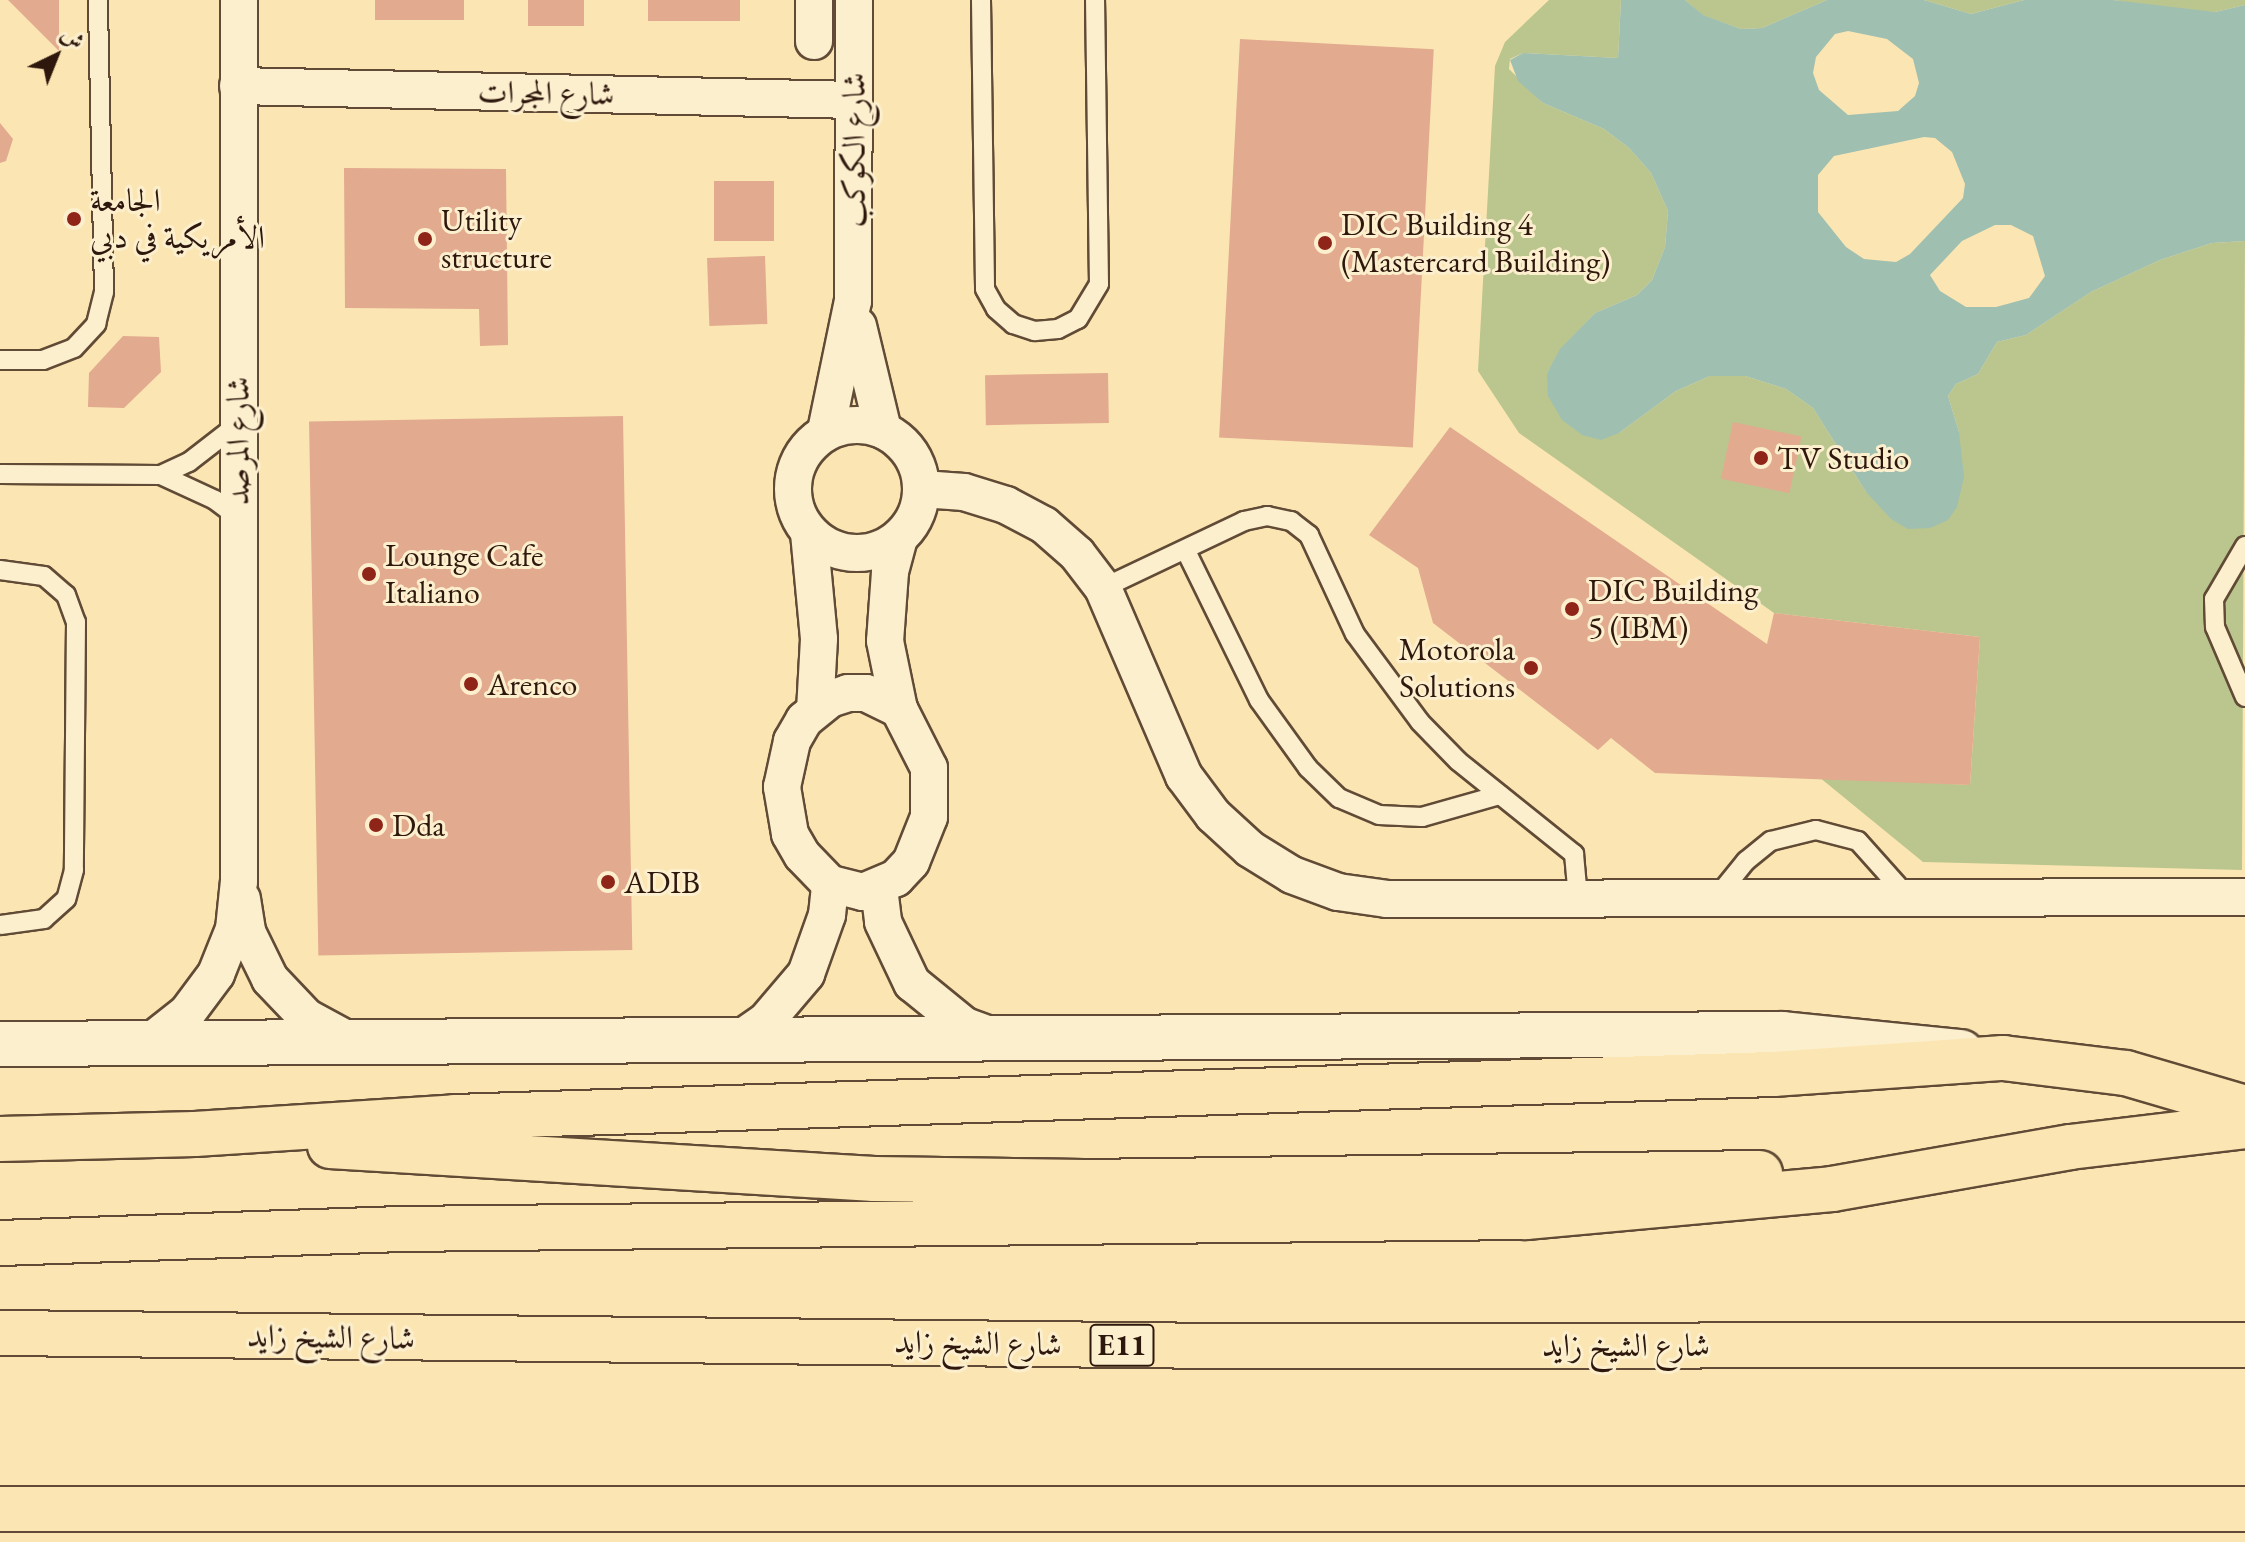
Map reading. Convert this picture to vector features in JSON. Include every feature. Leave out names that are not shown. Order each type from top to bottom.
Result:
[{"type":"highway","points":[[0,1139],[195,1134],[426,1118],[1773,1074],[2003,1058],[2126,1073],[2245,1108]]},
{"type":"highway","points":[[0,1243],[398,1229],[1526,1217],[1730,1202],[2245,1126]]},
{"type":"highway","points":[[195,1134],[874,1179],[1084,1182],[1931,1171]]},
{"type":"highway","name":"شارع الشيخ زايد","points":[[0,1333],[1226,1346],[2245,1345]]},
{"type":"highway","points":[[0,1509],[538,1512],[1848,1506],[2245,1509]]},
{"type":"highway","points":[[538,1512],[655,1542]]},
{"type":"main road","points":[[0,1044],[1783,1034],[2003,1058]]},
{"type":"street","name":"شارع المرصد","points":[[149,1043],[187,1013],[216,974],[234,929],[239,881],[239,0]]},
{"type":"street","points":[[814,0],[814,41]]},
{"type":"street","name":"شارع الكوكب","points":[[826,431],[853,301],[854,0]]},
{"type":"street","name":"شارع المجرات","points":[[238,86],[854,100]]},
{"type":"street","name":"شارع الكوكب","points":[[853,301],[883,430]]},
{"type":"street","points":[[845,425],[883,430],[911,453],[922,489],[916,516],[899,538],[886,547],[853,554],[829,547],[809,533],[798,516],[793,477],[805,451],[826,431],[845,425]]},
{"type":"street","points":[[922,489],[964,492],[1006,505],[1044,525],[1077,554],[1103,588],[1184,776],[1213,815],[1250,849],[1292,875],[1338,892],[1387,899],[2244,895]]},
{"type":"street","points":[[809,533],[819,639],[815,710]]},
{"type":"street","points":[[899,538],[890,572],[885,641],[899,709],[922,745],[929,768],[929,817],[911,862],[879,888],[863,892],[830,884],[796,845],[783,799],[792,741],[815,710],[830,699],[857,693],[899,709]]},
{"type":"street","name":"شارع المرصد","points":[[239,881],[247,932],[270,979],[306,1017],[352,1042]]},
{"type":"street","points":[[740,1039],[766,1021],[806,974],[827,915],[830,884]]},
{"type":"street","points":[[879,888],[883,922],[912,983],[965,1026],[997,1037]]},
{"type":"lane","points":[[0,360],[54,356],[74,348],[96,324],[104,292],[98,0]]},
{"type":"lane","points":[[981,0],[985,289],[996,309],[1013,324],[1035,331],[1058,329],[1078,319],[1099,284],[1095,0]]},
{"type":"lane","points":[[161,475],[189,462],[238,424]]},
{"type":"lane","points":[[0,474],[161,475],[215,500],[239,518]]},
{"type":"lane","points":[[1103,588],[1244,521],[1267,516],[1291,521],[1309,535],[1335,598],[1385,679],[1420,722],[1500,795],[1574,854],[1578,898]]},
{"type":"lane","points":[[2245,546],[2214,599],[2215,627],[2245,697]]},
{"type":"lane","points":[[1186,551],[1259,700],[1308,768],[1339,798],[1379,815],[1422,817],[1500,795]]},
{"type":"lane","points":[[0,570],[44,576],[66,595],[76,622],[74,870],[66,899],[44,919],[0,925]]},
{"type":"lane","points":[[1716,898],[1746,861],[1771,841],[1816,830],[1858,841],[1909,898]]},
{"type":"green space","points":[[1549,0],[1621,0],[1618,58],[1523,53],[1510,59],[1509,69],[1543,103],[1604,129],[1629,148],[1651,173],[1668,211],[1665,247],[1652,280],[1637,295],[1595,313],[1561,349],[1547,373],[1619,433],[1676,391],[1710,376],[1745,376],[1786,389],[1813,408],[1866,492],[1959,432],[1948,396],[1956,384],[1978,374],[1997,342],[2026,335],[2091,292],[2160,260],[2212,243],[2245,241],[2242,870],[1923,862],[1819,777],[1970,785],[1980,637],[1774,613],[1519,433],[1478,371],[1495,66],[1505,42]]},
{"type":"green space","points":[[1685,0],[1827,0],[1762,28],[1741,29],[1702,15]]},
{"type":"green space","points":[[1924,0],[2024,0],[1971,14]]},
{"type":"green space","points":[[2113,0],[2245,0],[2245,5],[2215,12],[2182,11]]},
{"type":"shaded area","points":[[1621,0],[1685,0],[1703,15],[1741,29],[1762,28],[1827,0],[1924,0],[1971,14],[2024,0],[2113,0],[2215,12],[2245,5],[2245,241],[2212,243],[2160,260],[2091,292],[2026,335],[1997,342],[1978,374],[1956,384],[1948,396],[1959,432],[1964,477],[1957,507],[1948,520],[1930,528],[1908,529],[1891,519],[1866,492],[1813,408],[1786,389],[1745,376],[1710,376],[1676,391],[1619,433],[1601,440],[1582,435],[1562,420],[1548,396],[1547,373],[1560,349],[1595,313],[1637,295],[1652,280],[1665,247],[1668,211],[1651,173],[1629,148],[1604,129],[1543,103],[1518,81],[1510,60],[1523,53],[1618,58]],"holes":[[[1848,31],[1887,39],[1913,59],[1919,83],[1915,96],[1898,111],[1848,115],[1819,90],[1813,73],[1816,57],[1835,34]],[[1924,137],[1935,138],[1952,152],[1965,184],[1963,198],[1910,254],[1896,262],[1864,259],[1846,247],[1818,212],[1818,175],[1834,156]],[[1995,225],[2011,225],[2033,236],[2045,276],[2029,298],[1996,307],[1966,307],[1940,291],[1930,275],[1962,241]]]},
{"type":"building","points":[[8,0],[59,0],[59,51]]},
{"type":"building","points":[[375,0],[464,0],[464,20],[375,20]]},
{"type":"building","points":[[528,0],[584,0],[584,26],[528,26]]},
{"type":"building","points":[[648,0],[740,0],[740,21],[648,21]]},
{"type":"building","name":"DIC Building 4 (Mastercard Building)","points":[[1240,39],[1434,49],[1413,448],[1219,437]]},
{"type":"building","points":[[0,123],[13,139],[6,161],[0,163]]},
{"type":"building","name":"Utility structure","points":[[344,168],[506,169],[508,345],[480,346],[479,309],[345,308]]},
{"type":"building","points":[[714,181],[774,181],[774,241],[714,241]]},
{"type":"building","points":[[765,256],[767,324],[709,326],[707,258]]},
{"type":"building","points":[[123,336],[159,337],[161,372],[124,408],[88,407],[89,373]]},
{"type":"building","points":[[1108,373],[1109,423],[986,425],[985,375]]},
{"type":"building","name":"Arenco","points":[[623,416],[632,950],[318,955],[309,421]]},
{"type":"building","name":"TV Studio","points":[[1733,422],[1801,437],[1789,493],[1721,479]]},
{"type":"building","name":"DIC Building 5 (IBM)","points":[[1450,427],[1767,644],[1774,613],[1980,637],[1970,785],[1655,773],[1611,738],[1598,750],[1433,623],[1418,568],[1369,535]]},
{"type":"place","name":"الجامعة الأمريكية في دبي","points":[[74,219]]},
{"type":"place","name":"Utility structure","points":[[425,239]]},
{"type":"place","name":"DIC Building 4 (Mastercard Building)","points":[[1325,243]]},
{"type":"place","name":"TV Studio","points":[[1761,458]]},
{"type":"place","name":"Lounge Cafe Italiano","points":[[369,574]]},
{"type":"place","name":"DIC Building 5 (IBM)","points":[[1572,609]]},
{"type":"place","name":"Motorola Solutions","points":[[1531,668]]},
{"type":"place","name":"Arenco","points":[[471,684]]},
{"type":"place","name":"Dda","points":[[376,825]]},
{"type":"place","name":"ADIB","points":[[608,882]]}]
